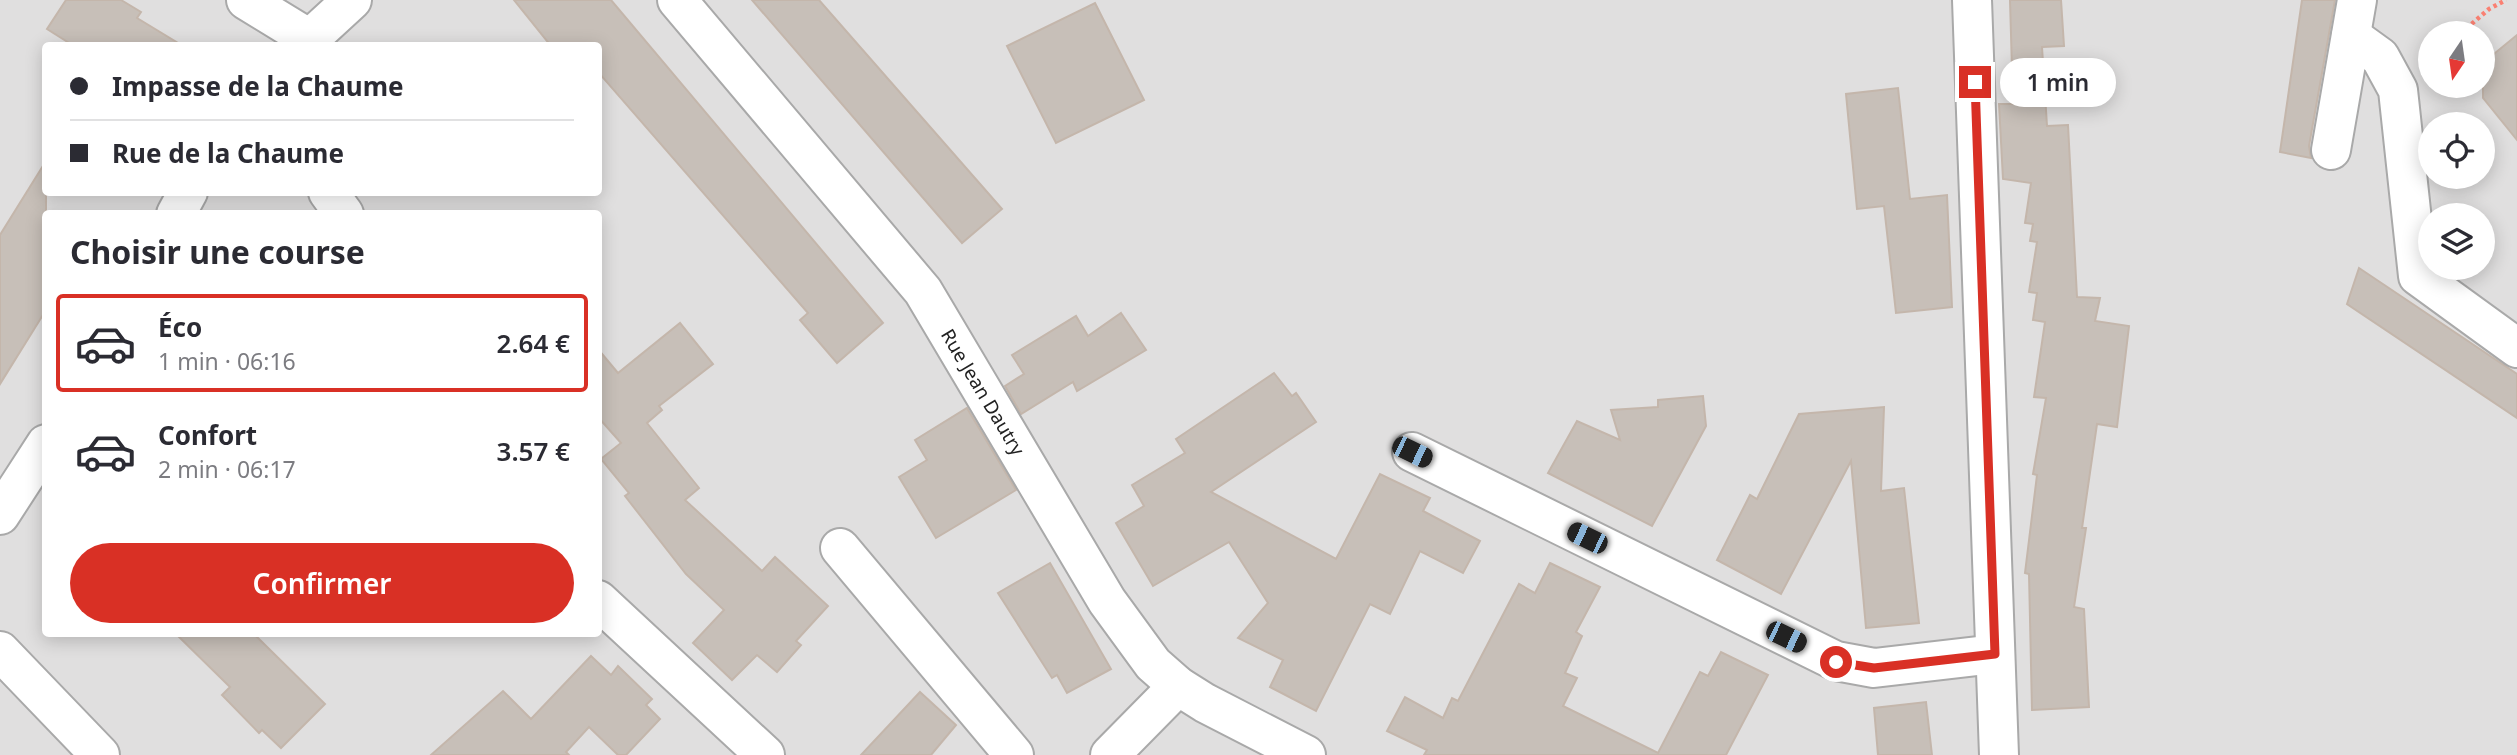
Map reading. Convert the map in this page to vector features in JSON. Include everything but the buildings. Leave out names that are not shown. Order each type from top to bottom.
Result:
[{"type":"street","points":[[246,0],[305,42],[352,0]]},
{"type":"street","name":"Rue Jean Dautry","points":[[677,0],[923,291],[1107,601],[1153,664],[1178,687],[1306,755]]},
{"type":"street","points":[[1972,0],[1999,755]]},
{"type":"street","points":[[2331,150],[2354,18]]},
{"type":"street","points":[[2354,18],[2398,90],[2418,276],[2517,348]]},
{"type":"street","points":[[0,515],[42,450]]},
{"type":"street","points":[[1412,452],[1836,662],[1874,668],[1995,654]]},
{"type":"street","points":[[840,548],[1014,755]]},
{"type":"street","points":[[602,604],[765,755]]},
{"type":"street","points":[[0,652],[100,755]]},
{"type":"street","points":[[1110,755],[1178,687]]},
{"type":"path","points":[[2474,21],[2488,9],[2506,0]]},
{"type":"shaded area","points":[[0,0],[2517,0],[2517,755],[0,755]]},
{"type":"route","points":[[1836,662],[1874,668],[1995,654],[1975,82]]}]
